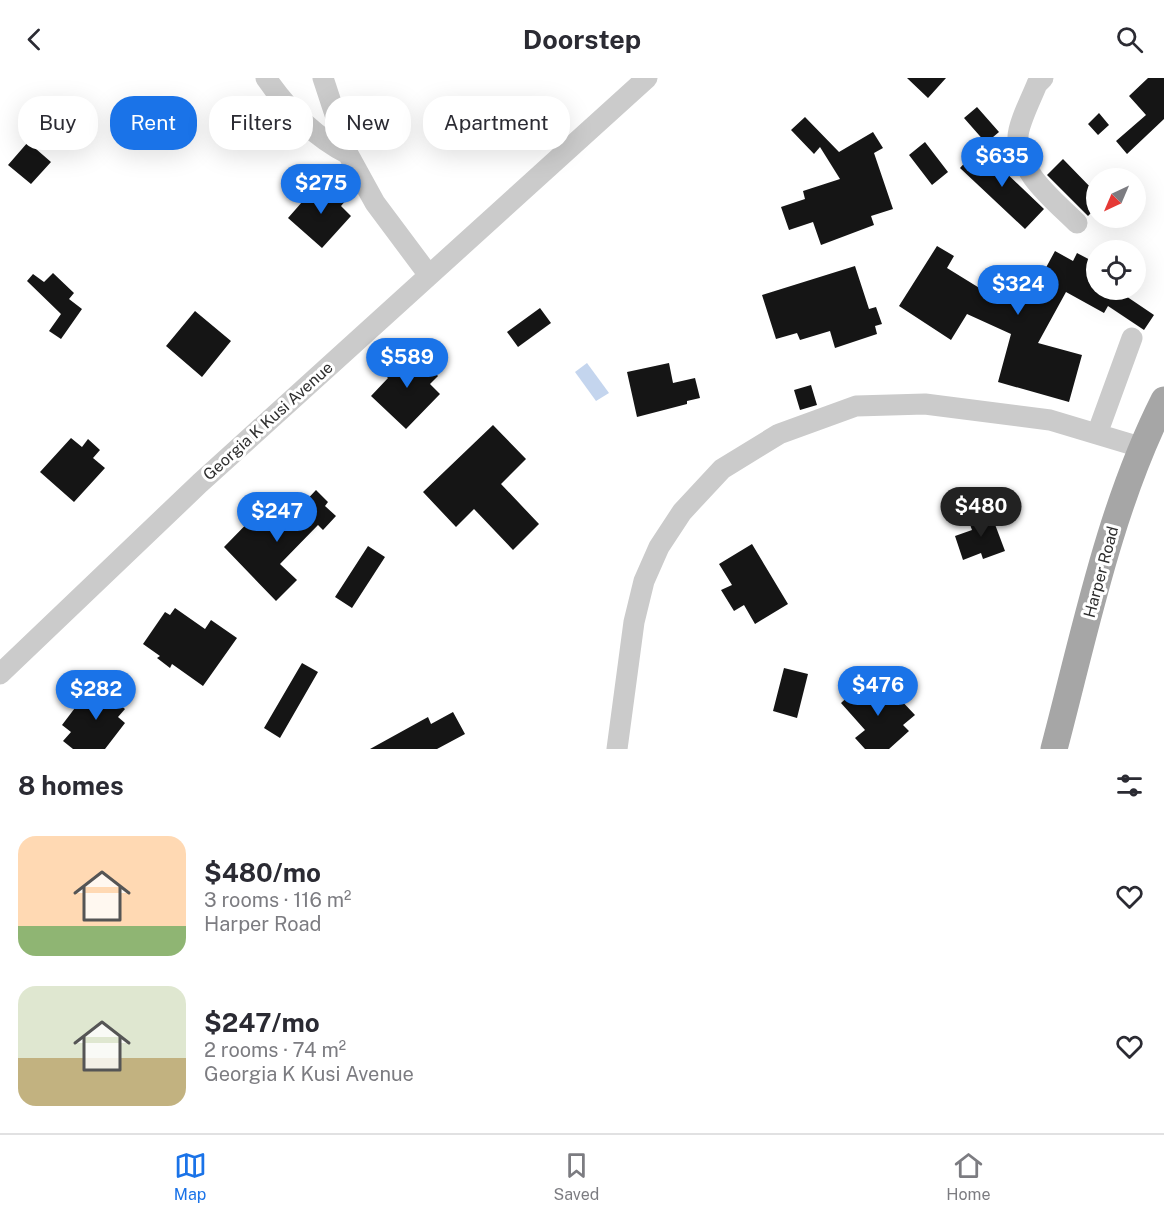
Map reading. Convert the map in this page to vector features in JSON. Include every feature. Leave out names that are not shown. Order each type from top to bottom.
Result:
[{"type":"main road","name":"Harper Road","points":[[1054,749],[1121,500],[1140,447],[1164,400]]},
{"type":"street","points":[[266,78],[284,104],[304,124],[326,142],[348,154]]},
{"type":"street","points":[[323,78],[348,154],[375,202],[428,274]]},
{"type":"street","name":"Georgia K Kusi Avenue","points":[[0,674],[200,483],[647,78]]},
{"type":"street","points":[[1043,78],[1037,84],[1018,135],[1022,157],[1036,182],[1077,223]]},
{"type":"street","points":[[1097,434],[1132,338]]},
{"type":"street","points":[[617,749],[634,622],[644,581],[659,547],[682,512],[722,469],[779,434],[856,406],[925,404],[1050,420],[1140,447]]},
{"type":"water","points":[[587,363],[609,393],[596,401],[575,372]]},
{"type":"building","points":[[907,78],[946,78],[928,98]]},
{"type":"building","points":[[1148,78],[1164,78],[1164,119],[1127,154],[1116,141],[1146,115],[1129,96]]},
{"type":"building","points":[[977,107],[999,132],[986,143],[964,118]]},
{"type":"building","points":[[1099,113],[1109,125],[1098,135],[1088,124]]},
{"type":"building","points":[[805,117],[839,152],[873,132],[883,148],[874,153],[893,209],[871,216],[874,225],[821,245],[813,222],[789,230],[781,207],[805,199],[803,191],[840,179],[820,147],[814,154],[791,130]]},
{"type":"building","points":[[925,142],[948,172],[932,185],[909,155]]},
{"type":"building","points":[[979,147],[1044,209],[1025,229],[960,168]]},
{"type":"building","points":[[21,150],[37,150],[51,162],[31,184],[8,165]]},
{"type":"building","points":[[1063,159],[1086,183],[1086,214],[1047,175]]},
{"type":"building","points":[[317,185],[329,196],[335,189],[347,199],[341,206],[351,216],[322,248],[288,218]]},
{"type":"building","points":[[937,246],[954,256],[947,268],[994,297],[1001,283],[1030,297],[1055,251],[1073,261],[1077,253],[1086,258],[1086,300],[1132,300],[1154,315],[1144,330],[1108,306],[1104,313],[1066,292],[1038,343],[1082,355],[1069,402],[998,382],[1011,334],[967,314],[951,340],[899,306]]},
{"type":"building","points":[[855,266],[869,309],[876,307],[882,324],[875,326],[877,334],[835,348],[830,331],[800,340],[797,333],[776,339],[762,295]]},
{"type":"building","points":[[53,273],[74,293],[69,299],[82,309],[61,339],[49,331],[61,314],[27,281],[33,274],[44,282]]},
{"type":"building","points":[[540,308],[551,323],[518,347],[507,332]]},
{"type":"building","points":[[195,311],[231,341],[202,377],[166,346]]},
{"type":"building","points":[[402,351],[412,362],[418,356],[438,376],[430,384],[440,394],[406,429],[371,396],[388,378],[382,372]]},
{"type":"building","points":[[669,363],[673,383],[695,378],[700,398],[687,401],[687,404],[637,417],[627,372]]},
{"type":"building","points":[[811,385],[817,405],[800,410],[794,390]]},
{"type":"building","points":[[493,425],[526,459],[501,484],[539,524],[513,550],[474,509],[456,527],[423,492]]},
{"type":"building","points":[[71,438],[82,447],[88,439],[100,450],[93,458],[105,468],[74,502],[40,472]]},
{"type":"building","points":[[316,490],[328,502],[325,506],[336,516],[323,530],[318,525],[280,564],[297,580],[276,601],[224,547],[265,505],[284,524]]},
{"type":"building","points":[[990,511],[1005,551],[983,559],[981,553],[963,560],[955,536],[972,530],[968,519]]},
{"type":"building","points":[[752,544],[788,604],[755,624],[744,605],[734,611],[721,590],[732,585],[719,564]]},
{"type":"building","points":[[368,546],[385,557],[352,608],[335,597]]},
{"type":"building","points":[[175,608],[205,629],[211,620],[237,638],[203,686],[172,664],[170,668],[157,658],[160,656],[143,644],[165,612],[170,615]]},
{"type":"building","points":[[302,663],[318,672],[280,738],[264,728]]},
{"type":"building","points":[[784,668],[808,674],[797,718],[773,711]]},
{"type":"building","points":[[867,679],[890,705],[898,697],[915,715],[903,725],[909,731],[889,749],[865,749],[855,738],[865,730],[841,703]]},
{"type":"building","points":[[111,683],[128,696],[120,705],[125,709],[118,717],[125,723],[105,749],[73,749],[63,741],[71,732],[62,725],[81,700],[87,705],[93,697],[98,701]]},
{"type":"building","points":[[453,712],[465,734],[437,749],[370,749],[428,717],[431,724]]}]
